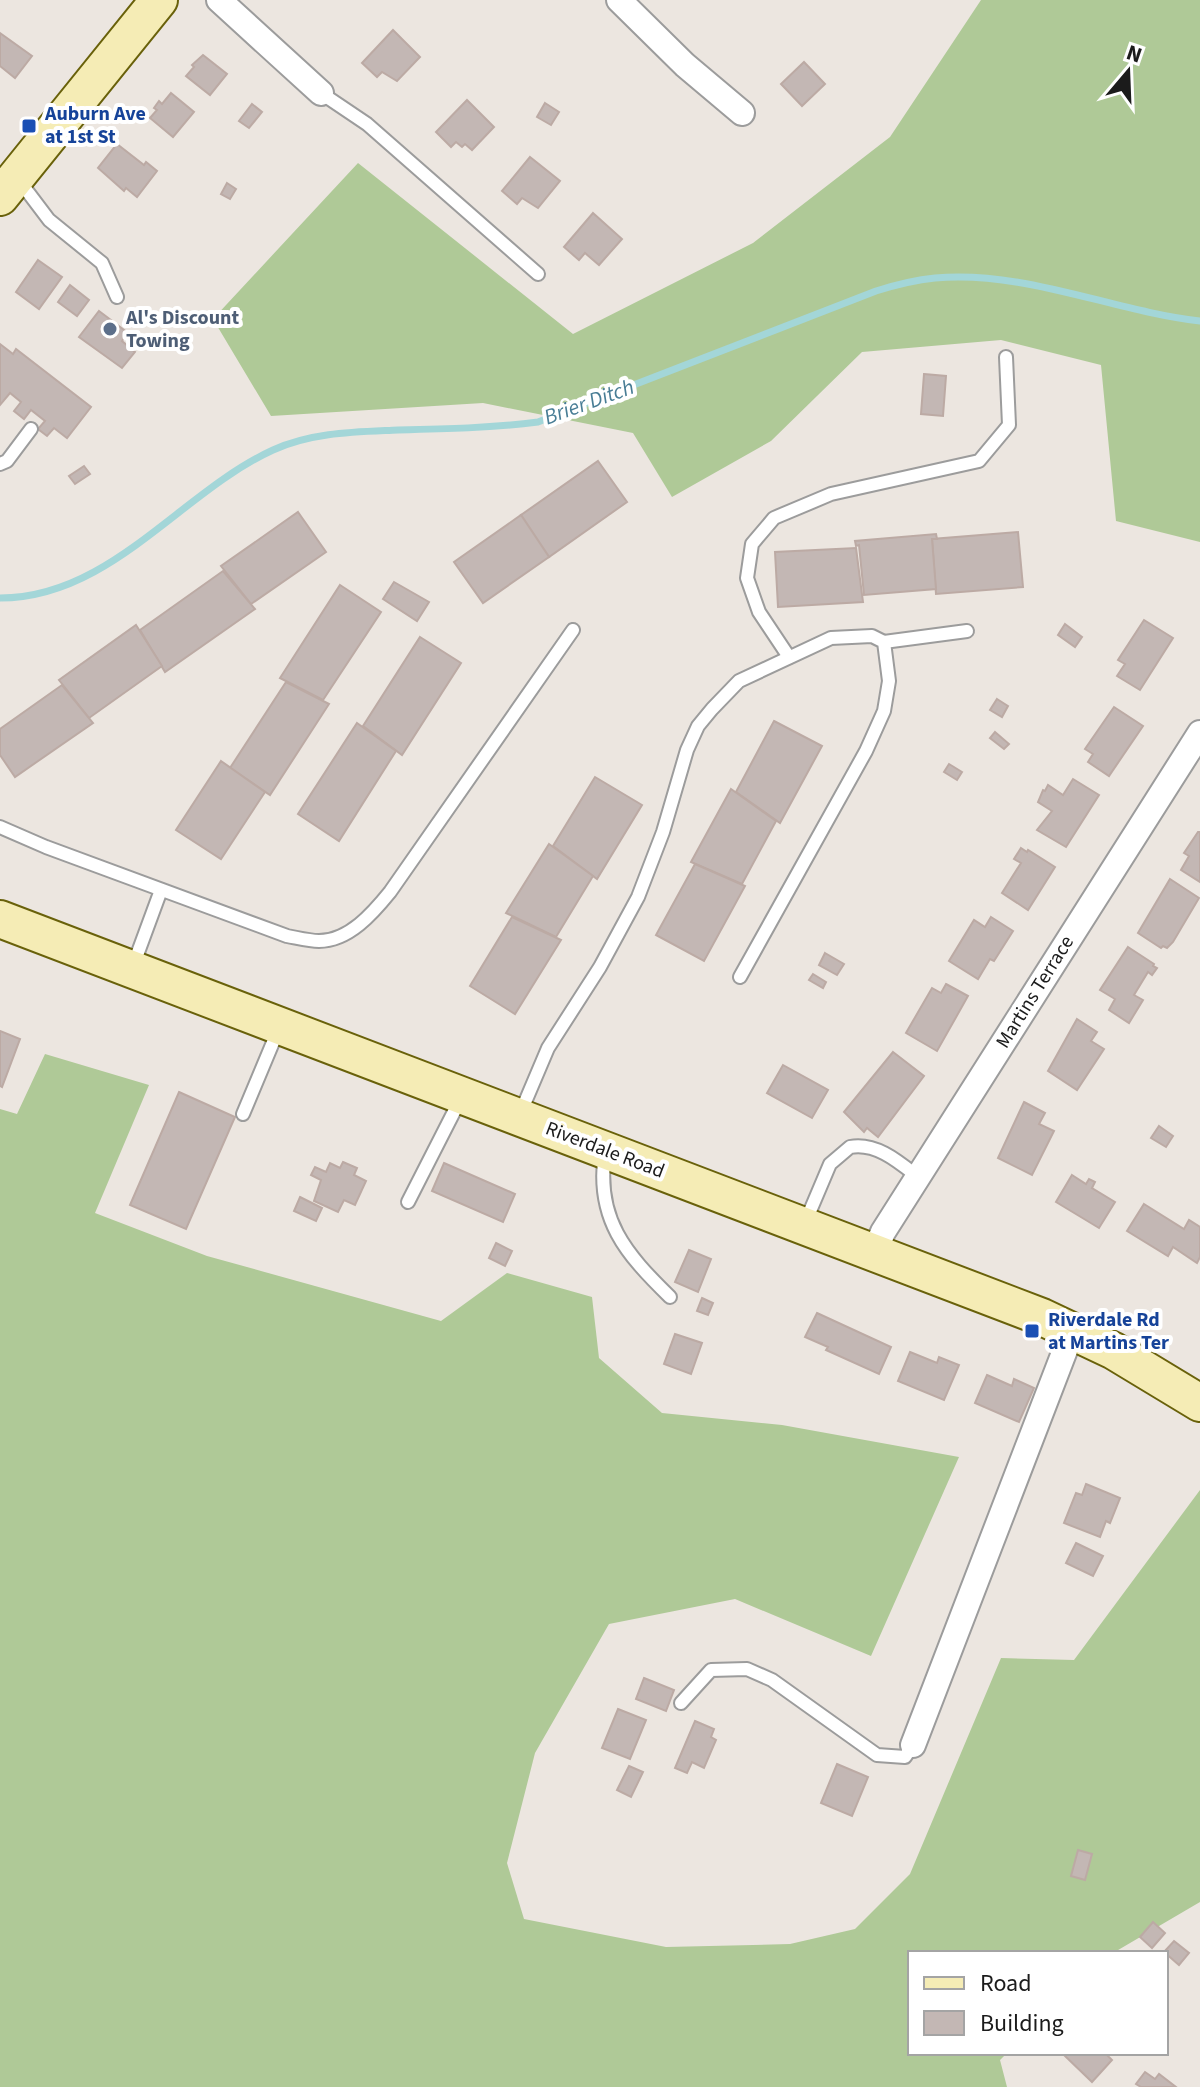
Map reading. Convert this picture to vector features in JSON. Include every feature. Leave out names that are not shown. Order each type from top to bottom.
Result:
[{"type":"main road","points":[[7,181],[159,0]]},
{"type":"main road","name":"Riverdale Road","points":[[0,919],[1042,1317],[1151,1371],[1200,1403]]},
{"type":"street","points":[[219,0],[321,93]]},
{"type":"street","points":[[619,0],[685,65],[742,113]]},
{"type":"street","name":"Martins Terrace","points":[[874,1253],[883,1232],[1200,733]]},
{"type":"street","points":[[913,1745],[1072,1332]]},
{"type":"lane","points":[[321,93],[367,124],[538,274]]},
{"type":"lane","points":[[7,181],[102,263],[117,297]]},
{"type":"lane","points":[[789,657],[759,612],[747,578],[752,544],[774,518],[831,494],[979,461],[1009,425],[1006,357]]},
{"type":"lane","points":[[0,464],[7,461],[31,429]]},
{"type":"lane","points":[[0,827],[287,936],[320,941],[336,938],[360,924],[390,892],[573,630]]},
{"type":"lane","points":[[519,1117],[548,1048],[600,967],[638,897],[663,832],[687,750],[698,726],[739,681],[831,638],[872,636],[884,642],[967,631]]},
{"type":"lane","points":[[740,977],[859,764],[884,711],[889,681],[884,642]]},
{"type":"lane","points":[[131,969],[161,890]]},
{"type":"lane","points":[[243,1114],[280,1025]]},
{"type":"lane","points":[[408,1202],[462,1095]]},
{"type":"lane","points":[[803,1226],[830,1164],[850,1147],[875,1149],[898,1161],[918,1177]]},
{"type":"lane","points":[[606,1150],[603,1166],[607,1215],[634,1261],[670,1297]]},
{"type":"lane","points":[[681,1703],[711,1670],[747,1669],[772,1680],[877,1755],[905,1757],[913,1745]]},
{"type":"green space","points":[[981,0],[1200,0],[1200,542],[1116,521],[1101,365],[1001,340],[862,352],[771,441],[672,497],[633,433],[483,403],[271,416],[213,319],[358,163],[573,334],[753,243],[890,137]]},
{"type":"green space","points":[[45,1054],[149,1085],[95,1213],[207,1256],[441,1321],[507,1273],[592,1297],[599,1358],[662,1413],[782,1425],[959,1457],[871,1656],[735,1599],[609,1624],[535,1753],[507,1863],[524,1919],[666,1947],[790,1944],[855,1929],[910,1874],[1001,1658],[1074,1660],[1200,1490],[1200,1902],[1116,1951],[908,1951],[908,2055],[1005,2055],[1000,2060],[1007,2087],[0,2087],[0,1109],[17,1114]]},
{"type":"building","points":[[393,30],[420,57],[397,81],[382,72],[377,77],[362,63]]},
{"type":"building","points":[[0,33],[32,56],[15,78],[0,66]]},
{"type":"building","points":[[203,55],[227,74],[210,95],[186,76]]},
{"type":"building","points":[[804,62],[825,84],[802,106],[781,84]]},
{"type":"building","points":[[171,93],[194,112],[173,137],[150,118],[157,110],[154,108],[159,101],[162,104]]},
{"type":"building","points":[[467,100],[494,127],[472,150],[456,142],[451,147],[436,132]]},
{"type":"building","points":[[545,103],[559,112],[551,125],[537,117]]},
{"type":"building","points":[[252,104],[262,112],[249,128],[239,121]]},
{"type":"building","points":[[117,144],[157,171],[137,197],[126,188],[124,191],[98,168]]},
{"type":"building","points":[[530,157],[560,181],[538,208],[522,198],[517,204],[502,191]]},
{"type":"building","points":[[227,183],[236,189],[230,199],[221,194]]},
{"type":"building","points":[[593,213],[622,239],[599,265],[585,253],[579,260],[564,247]]},
{"type":"building","points":[[38,260],[62,277],[39,309],[16,292]]},
{"type":"building","points":[[70,285],[89,300],[77,316],[58,302]]},
{"type":"building","points":[[99,311],[128,333],[122,341],[135,352],[122,368],[79,337]]},
{"type":"building","points":[[0,344],[13,354],[16,349],[91,407],[67,438],[54,428],[47,436],[38,429],[45,421],[31,410],[24,419],[14,411],[21,402],[10,393],[0,405]]},
{"type":"building","points":[[924,374],[946,376],[943,416],[921,414]]},
{"type":"building","points":[[598,461],[627,502],[549,557],[521,515]]},
{"type":"building","points":[[84,466],[90,474],[75,484],[69,476]]},
{"type":"building","points":[[298,512],[326,552],[251,604],[221,566]]},
{"type":"building","points":[[521,515],[549,557],[483,603],[454,562]]},
{"type":"building","points":[[1018,532],[1023,587],[936,594],[932,539]]},
{"type":"building","points":[[936,534],[937,539],[932,539],[936,589],[864,595],[859,545],[856,546],[855,541]]},
{"type":"building","points":[[856,548],[863,602],[778,607],[775,552]]},
{"type":"building","points":[[223,571],[255,609],[165,672],[140,630]]},
{"type":"building","points":[[394,582],[429,602],[417,621],[383,599]]},
{"type":"building","points":[[340,585],[381,612],[323,700],[280,678]]},
{"type":"building","points":[[1144,620],[1173,638],[1140,690],[1117,676],[1125,664],[1118,660]]},
{"type":"building","points":[[1065,624],[1082,637],[1075,647],[1058,635]]},
{"type":"building","points":[[136,625],[162,666],[89,718],[59,680]]},
{"type":"building","points":[[420,637],[461,663],[402,755],[363,726]]},
{"type":"building","points":[[286,682],[329,704],[270,795],[230,768]]},
{"type":"building","points":[[62,685],[93,723],[15,777],[0,755],[0,729]]},
{"type":"building","points":[[997,699],[1008,706],[1002,717],[990,710]]},
{"type":"building","points":[[1114,707],[1143,726],[1109,776],[1088,762],[1093,754],[1085,749]]},
{"type":"building","points":[[774,721],[822,746],[780,823],[736,792]]},
{"type":"building","points":[[357,723],[396,751],[339,841],[298,814]]},
{"type":"building","points":[[995,732],[1009,744],[1004,749],[990,738]]},
{"type":"building","points":[[221,761],[265,792],[221,859],[176,830]]},
{"type":"building","points":[[949,764],[962,772],[957,780],[944,772]]},
{"type":"building","points":[[595,777],[642,805],[597,879],[553,846]]},
{"type":"building","points":[[1073,779],[1099,795],[1066,847],[1037,830],[1052,811],[1038,802],[1048,785],[1063,795]]},
{"type":"building","points":[[731,789],[776,821],[742,884],[691,862]]},
{"type":"building","points":[[1198,832],[1200,882],[1181,870],[1189,856],[1184,853]]},
{"type":"building","points":[[549,844],[593,876],[556,937],[506,913]]},
{"type":"building","points":[[1021,848],[1055,867],[1028,910],[1002,893],[1021,863],[1014,859]]},
{"type":"building","points":[[695,864],[745,886],[704,961],[656,935]]},
{"type":"building","points":[[1170,879],[1199,898],[1173,942],[1167,948],[1161,948],[1138,933]]},
{"type":"building","points":[[512,917],[561,940],[515,1014],[470,986]]},
{"type":"building","points":[[991,917],[1013,931],[978,979],[949,961],[974,920],[985,927]]},
{"type":"building","points":[[1128,947],[1157,968],[1152,975],[1148,972],[1134,995],[1143,1000],[1129,1023],[1109,1010],[1115,999],[1100,990]]},
{"type":"building","points":[[825,953],[844,964],[837,975],[819,965]]},
{"type":"building","points":[[813,974],[826,982],[823,988],[809,980]]},
{"type":"building","points":[[946,984],[968,996],[937,1051],[906,1033],[932,988],[941,993]]},
{"type":"building","points":[[1077,1019],[1097,1032],[1091,1041],[1104,1049],[1077,1090],[1048,1071]]},
{"type":"building","points":[[0,1031],[20,1039],[2,1087],[0,1086]]},
{"type":"building","points":[[893,1052],[924,1076],[878,1137],[867,1128],[864,1132],[844,1112]]},
{"type":"building","points":[[783,1065],[828,1090],[812,1118],[767,1093]]},
{"type":"building","points":[[179,1092],[235,1117],[186,1229],[130,1205]]},
{"type":"building","points":[[1024,1102],[1045,1113],[1039,1124],[1054,1131],[1032,1175],[998,1158]]},
{"type":"building","points":[[1159,1126],[1173,1136],[1166,1147],[1151,1138]]},
{"type":"building","points":[[343,1162],[357,1168],[354,1175],[366,1181],[355,1205],[344,1200],[338,1212],[314,1201],[321,1180],[311,1175],[315,1167],[326,1172],[330,1163],[340,1168]]},
{"type":"building","points":[[444,1163],[515,1194],[503,1222],[432,1191]]},
{"type":"building","points":[[1072,1175],[1086,1184],[1089,1179],[1095,1182],[1092,1188],[1115,1202],[1099,1228],[1056,1202]]},
{"type":"building","points":[[300,1197],[322,1208],[316,1221],[294,1211]]},
{"type":"building","points":[[1144,1204],[1184,1229],[1189,1220],[1200,1227],[1200,1257],[1197,1263],[1173,1247],[1168,1256],[1127,1231]]},
{"type":"building","points":[[496,1243],[512,1251],[505,1266],[489,1258]]},
{"type":"building","points":[[689,1250],[711,1259],[698,1292],[675,1282]]},
{"type":"building","points":[[702,1298],[713,1303],[708,1315],[697,1311]]},
{"type":"building","points":[[817,1313],[891,1347],[879,1374],[805,1337]]},
{"type":"building","points":[[675,1334],[702,1343],[691,1374],[664,1364]]},
{"type":"building","points":[[910,1352],[937,1363],[939,1357],[959,1365],[944,1400],[898,1381]]},
{"type":"building","points":[[987,1375],[1012,1386],[1014,1379],[1034,1388],[1019,1422],[975,1403]]},
{"type":"building","points":[[1086,1484],[1120,1498],[1110,1523],[1106,1521],[1100,1537],[1064,1523],[1076,1493],[1082,1495]]},
{"type":"building","points":[[1076,1543],[1103,1556],[1093,1576],[1066,1563]]},
{"type":"building","points":[[644,1678],[674,1690],[666,1711],[636,1699]]},
{"type":"building","points":[[618,1709],[646,1720],[630,1759],[602,1748]]},
{"type":"building","points":[[695,1721],[714,1729],[711,1737],[716,1740],[704,1768],[692,1762],[687,1773],[675,1768]]},
{"type":"building","points":[[837,1764],[868,1777],[852,1816],[821,1803]]},
{"type":"building","points":[[629,1766],[643,1772],[631,1797],[617,1790]]},
{"type":"building","points":[[1078,1850],[1092,1854],[1085,1880],[1071,1876]]},
{"type":"building","points":[[1153,1922],[1165,1933],[1152,1948],[1140,1937]]},
{"type":"building","points":[[1174,1941],[1189,1953],[1179,1965],[1165,1951]]},
{"type":"building","points":[[1107,2055],[1112,2060],[1092,2082],[1065,2056]]},
{"type":"building","points":[[1145,2072],[1155,2079],[1159,2074],[1176,2087],[1141,2087],[1136,2084]]},
{"type":"waterway","name":"Brier Ditch","points":[[0,598],[40,593],[76,581],[143,540],[239,468],[288,444],[351,432],[538,422],[876,291],[905,283],[935,278],[1002,280],[1200,321]]},
{"type":"place","name":"Auburn Ave at 1st St","points":[[29,126]]},
{"type":"place","name":"Al's Discount Towing","points":[[110,329]]},
{"type":"place","name":"Riverdale Rd at Martins Ter","points":[[1032,1331]]}]
